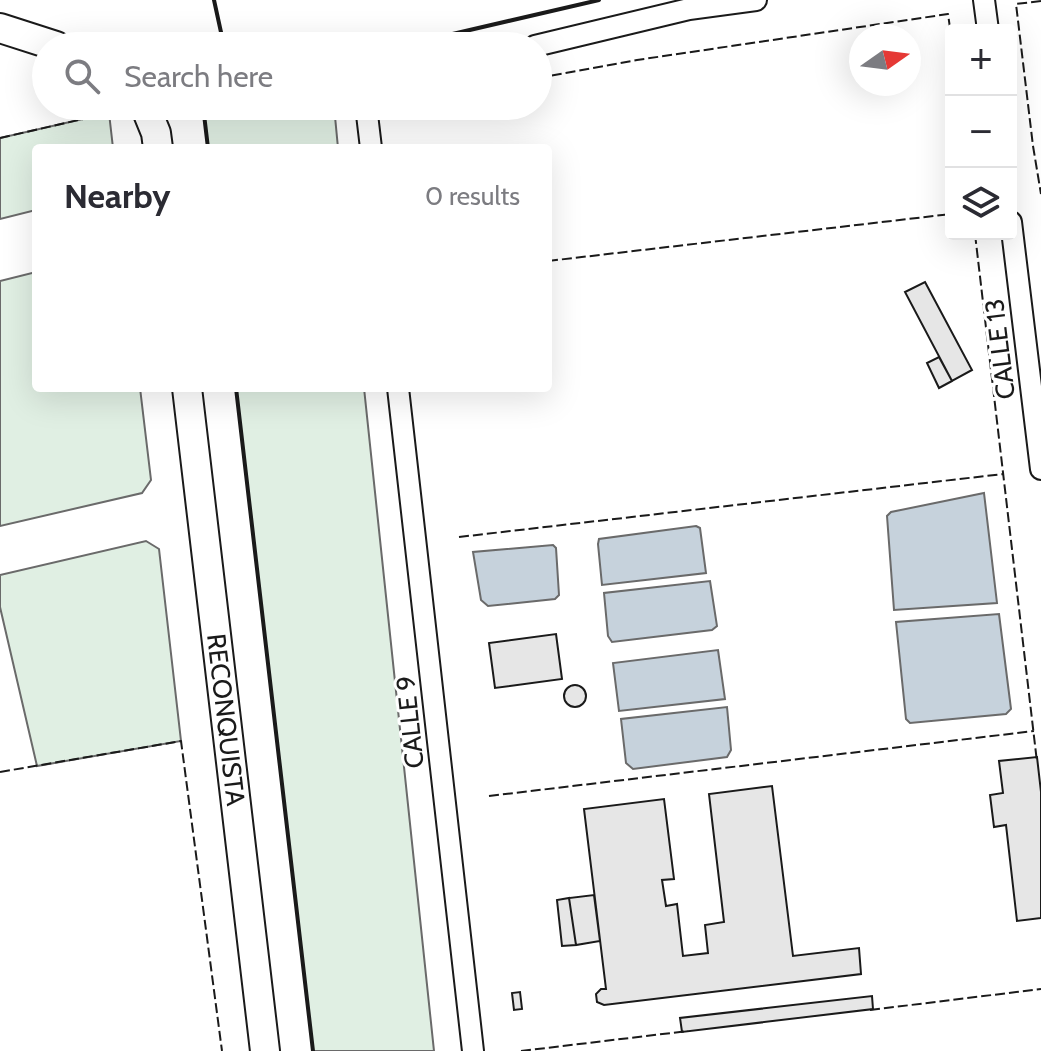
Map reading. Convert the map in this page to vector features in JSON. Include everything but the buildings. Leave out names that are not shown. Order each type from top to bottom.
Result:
[{"type":"street","points":[[552,42],[689,9],[756,0]]},
{"type":"street","points":[[984,0],[987,24]]},
{"type":"street","points":[[0,28],[32,38]]},
{"type":"street","points":[[151,120],[157,144]]},
{"type":"street","points":[[368,120],[371,144]]},
{"type":"street","name":"CALLE 13","points":[[1013,240],[1041,469]]},
{"type":"street","name":"RECONQUISTA","points":[[187,392],[265,1051]]},
{"type":"street","name":"CALLE 9","points":[[398,392],[473,1051]]},
{"type":"green space","points":[[78,120],[110,120],[113,144],[32,144],[32,211],[0,219],[0,138]]},
{"type":"green space","points":[[205,120],[335,120],[338,144],[208,144]]},
{"type":"green space","points":[[32,273],[32,392],[140,392],[151,480],[142,493],[0,526],[0,281]]},
{"type":"green space","points":[[236,392],[364,392],[434,1051],[313,1051]]},
{"type":"green space","points":[[146,541],[159,549],[181,741],[37,766],[0,607],[0,575]]},
{"type":"shaded area","points":[[984,493],[997,603],[894,610],[887,516],[891,512]]},
{"type":"shaded area","points":[[696,526],[700,528],[706,573],[602,585],[599,539]]},
{"type":"shaded area","points":[[553,545],[556,548],[559,595],[555,599],[488,606],[481,600],[473,552]]},
{"type":"shaded area","points":[[710,581],[717,626],[712,630],[612,642],[608,636],[604,593]]},
{"type":"shaded area","points":[[999,614],[1011,709],[1006,714],[910,723],[906,719],[896,622]]},
{"type":"shaded area","points":[[718,650],[725,699],[619,711],[613,663]]},
{"type":"shaded area","points":[[727,707],[731,750],[727,757],[633,769],[626,763],[621,719]]},
{"type":"fence","points":[[1041,1],[1016,4],[1041,194]]},
{"type":"fence","points":[[552,75],[948,14],[949,24]]},
{"type":"fence","points":[[0,138],[78,120]]},
{"type":"fence","points":[[552,261],[945,215]]},
{"type":"fence","points":[[976,240],[1037,762]]},
{"type":"fence","points":[[459,537],[1003,474]]},
{"type":"fence","points":[[489,796],[1034,731]]},
{"type":"fence","points":[[0,772],[181,741],[222,1051]]},
{"type":"fence","points":[[870,1010],[1041,989]]},
{"type":"fence","points":[[521,1051],[688,1031]]},
{"type":"wall","points":[[214,0],[221,32]]},
{"type":"wall","points":[[461,32],[599,0]]},
{"type":"wall","points":[[205,120],[208,144]]},
{"type":"wall","points":[[236,392],[313,1051]]}]
